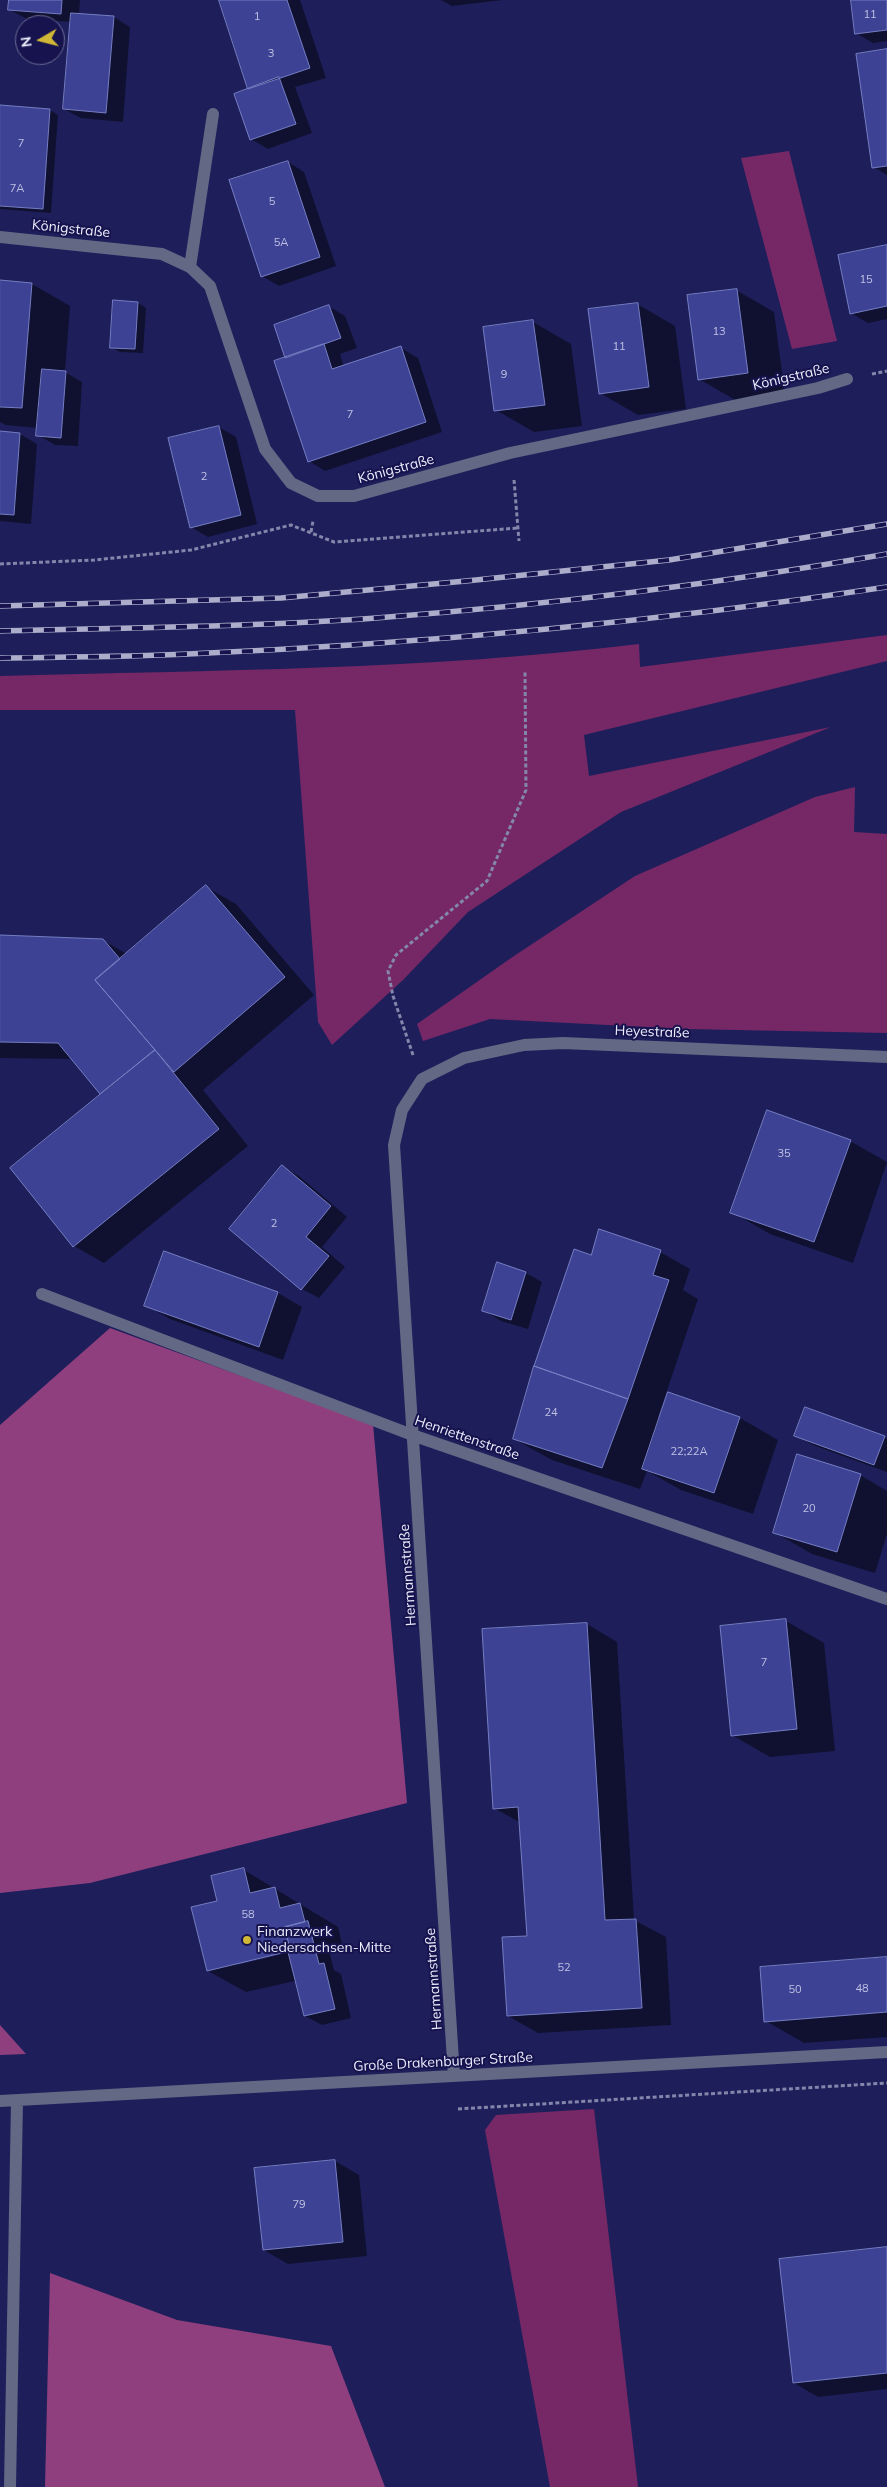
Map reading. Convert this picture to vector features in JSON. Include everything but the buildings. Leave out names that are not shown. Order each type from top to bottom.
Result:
[{"type":"street","points":[[190,267],[213,114]]},
{"type":"street","name":"Königstraße","points":[[0,237],[162,254],[190,267],[210,286],[265,449],[291,483],[318,496],[354,496],[510,453],[818,388],[847,379]]},
{"type":"street","name":"Heyestraße","points":[[422,1079],[464,1058],[534,1045],[563,1044],[887,1057]]},
{"type":"street","name":"Hermannstraße","points":[[422,1079],[402,1110],[394,1145],[454,2076]]},
{"type":"street","name":"Henriettenstraße","points":[[42,1294],[414,1436],[887,1599]]},
{"type":"street","name":"Große Drakenburger Straße","points":[[0,2102],[887,2052]]},
{"type":"street","points":[[10,2487],[17,2101]]},
{"type":"path","points":[[517,504],[519,541]]},
{"type":"path","points":[[0,564],[94,560],[191,550],[291,525],[334,542],[518,528]]},
{"type":"path","points":[[422,1079],[398,1012],[388,971],[396,955],[487,881],[526,790],[525,672]]},
{"type":"path","points":[[458,2109],[887,2083]]},
{"type":"shaded area","points":[[789,151],[837,341],[792,349],[741,158]]},
{"type":"shaded area","points":[[887,635],[887,661],[584,735],[589,776],[831,727],[621,812],[468,912],[403,980],[332,1045],[318,1022],[295,710],[0,710],[0,676],[320,668],[400,664],[560,653],[639,644],[640,667]]},
{"type":"shaded area","points":[[855,787],[854,832],[887,834],[887,1033],[687,1029],[490,1019],[423,1041],[417,1024],[511,958],[635,876],[815,797]]},
{"type":"shaded area","points":[[110,1328],[373,1424],[407,1803],[90,1883],[0,1893],[0,1425]]},
{"type":"shaded area","points":[[0,2025],[26,2054],[0,2055]]},
{"type":"shaded area","points":[[594,2109],[638,2487],[550,2487],[485,2130],[496,2115]]},
{"type":"shaded area","points":[[50,2273],[177,2320],[331,2346],[385,2487],[45,2487]]},
{"type":"railway","points":[[0,606],[281,598],[466,581],[669,560],[887,524]]},
{"type":"railway","points":[[0,631],[188,627],[440,613],[569,600],[696,584],[887,554]]},
{"type":"railway","points":[[0,658],[188,654],[451,638],[713,611],[887,587]]},
{"type":"place","name":"Finanzwerk Niedersachsen-Mitte","points":[[247,1940]]}]
